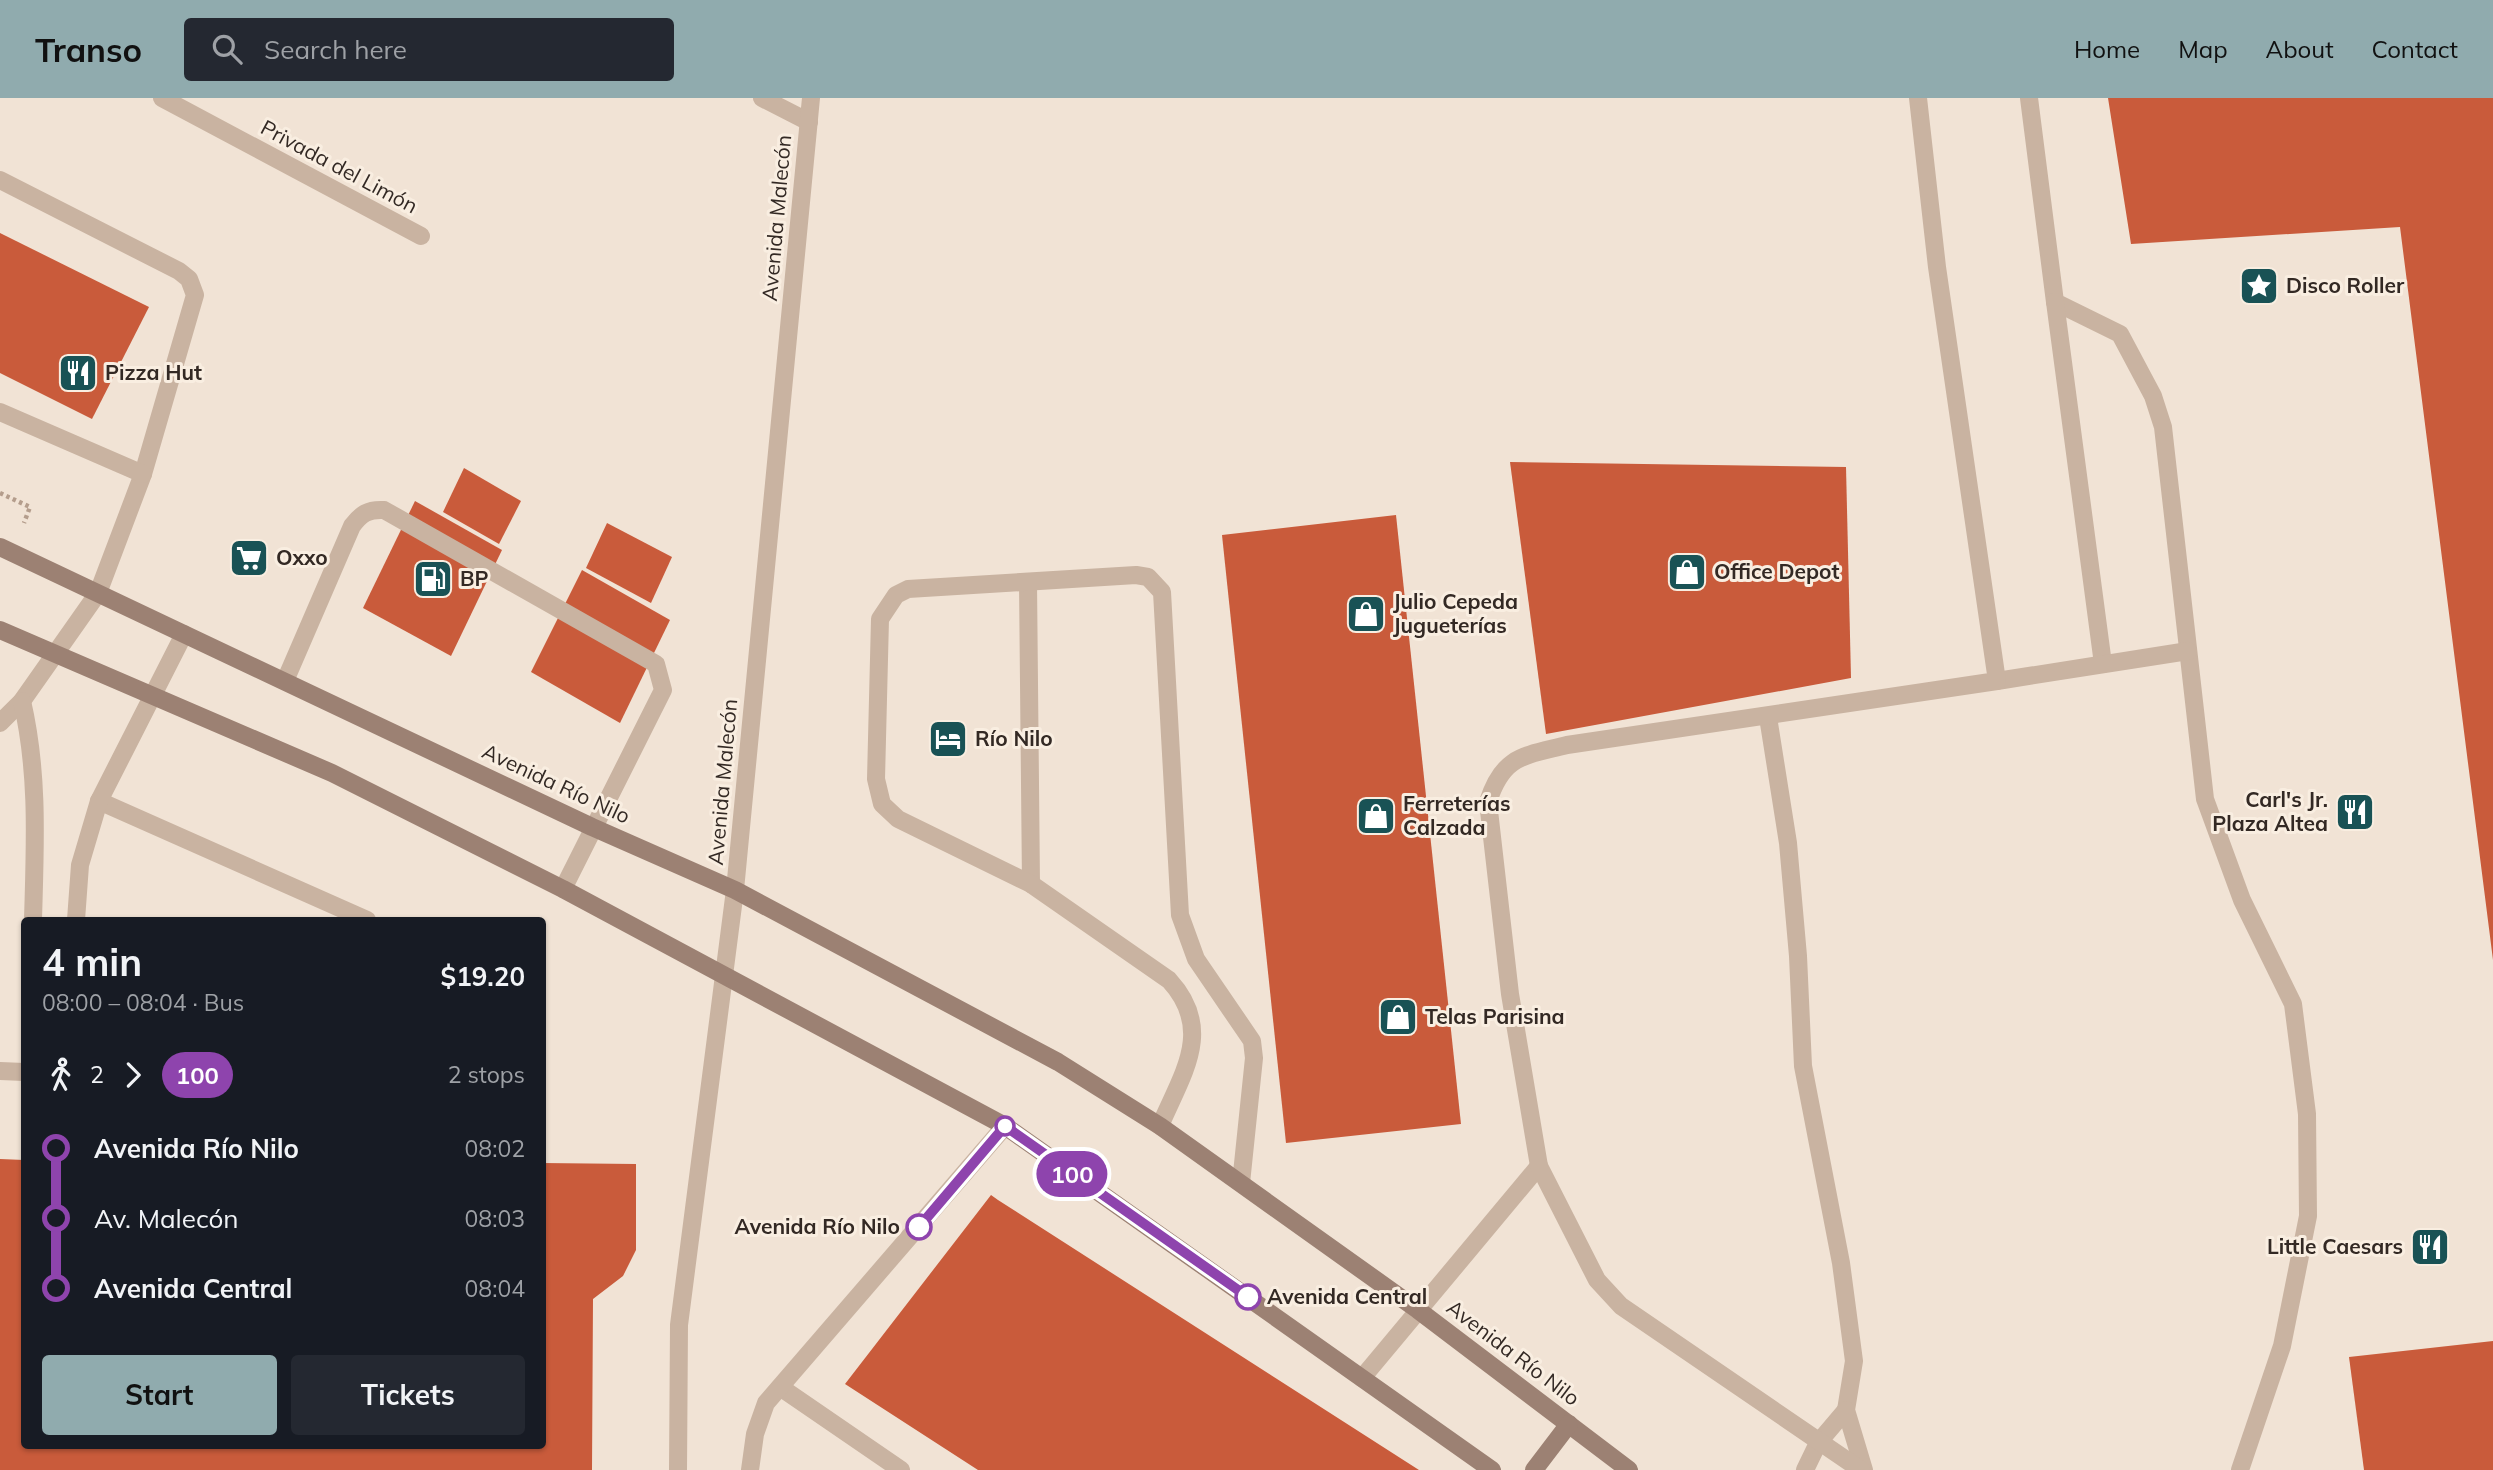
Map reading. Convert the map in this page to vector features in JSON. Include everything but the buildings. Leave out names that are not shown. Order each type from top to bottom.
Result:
[{"type":"main road","name":"Avenida Río Nilo","points":[[0,547],[592,827],[736,890],[1058,1062],[1160,1126],[1241,1183],[1418,1310],[1629,1470]]},
{"type":"main road","points":[[0,630],[332,773],[563,889],[1005,1126],[1492,1470]]},
{"type":"main road","points":[[1534,1470],[1569,1424]]},
{"type":"street","name":"Privada del Limón","points":[[162,98],[421,236]]},
{"type":"street","points":[[762,98],[809,122]]},
{"type":"street","name":"Avenida Malecón","points":[[678,1470],[679,1325],[736,890],[811,98]]},
{"type":"street","points":[[1918,98],[1937,267],[1997,681]]},
{"type":"street","points":[[2029,98],[2103,664]]},
{"type":"street","points":[[0,180],[189,279],[195,295],[143,474],[98,593],[22,701],[0,723]]},
{"type":"street","points":[[2055,302],[2120,334],[2153,396],[2163,427],[2205,799],[2242,900],[2293,1004],[2307,1114],[2306,1229],[2282,1346],[2239,1470]]},
{"type":"street","points":[[0,412],[143,474]]},
{"type":"street","points":[[285,681],[352,526],[364,513],[384,510],[656,664],[663,690],[563,889]]},
{"type":"street","points":[[1160,1126],[1191,1053],[1194,1035],[1184,1001],[1169,980],[1031,884],[898,820],[882,804],[876,779],[880,619],[886,606],[896,595],[908,589],[1136,575],[1148,577],[1161,592],[1180,915],[1196,959],[1252,1041],[1254,1058],[1241,1183]]},
{"type":"street","points":[[1028,582],[1031,884]]},
{"type":"street","points":[[76,917],[80,865],[99,801],[184,634]]},
{"type":"street","points":[[1863,1470],[1818,1443],[1621,1306],[1597,1280],[1539,1166],[1510,994],[1489,802],[1494,783],[1508,763],[1567,744],[1768,717],[2188,651]]},
{"type":"street","points":[[22,701],[30,734],[36,792],[33,917]]},
{"type":"street","points":[[1768,717],[1788,843],[1798,956],[1803,1066],[1841,1263],[1854,1361],[1846,1409],[1863,1470]]},
{"type":"street","points":[[99,801],[360,917]]},
{"type":"street","points":[[0,1071],[21,1072]]},
{"type":"street","points":[[750,1470],[755,1434],[766,1403],[1005,1126]]},
{"type":"street","points":[[1363,1378],[1539,1166]]},
{"type":"street","points":[[780,1387],[901,1470]]},
{"type":"street","points":[[1805,1470],[1818,1443],[1846,1409]]},
{"type":"path","points":[[0,493],[30,507]]},
{"type":"bus line","name":"100","points":[[919,1227],[1005,1126],[1248,1297]]},
{"type":"place","name":"Disco Roller","points":[[2259,286]]},
{"type":"place","name":"Pizza Hut","points":[[78,373]]},
{"type":"place","name":"Oxxo","points":[[249,558]]},
{"type":"place","name":"Office Depot","points":[[1687,572]]},
{"type":"place","name":"BP","points":[[433,579]]},
{"type":"place","name":"Julio Cepeda Jugueterías","points":[[1366,614]]},
{"type":"place","name":"Río Nilo","points":[[948,739]]},
{"type":"place","name":"Carl's Jr. Plaza Altea","points":[[2355,812]]},
{"type":"place","name":"Ferreterías Calzada","points":[[1376,816]]},
{"type":"place","name":"Telas Parisina","points":[[1398,1017]]},
{"type":"place","name":"Avenida Río Nilo","points":[[919,1227]]},
{"type":"place","name":"Little Caesars","points":[[2430,1247]]},
{"type":"place","name":"Avenida Central","points":[[1248,1297]]}]
